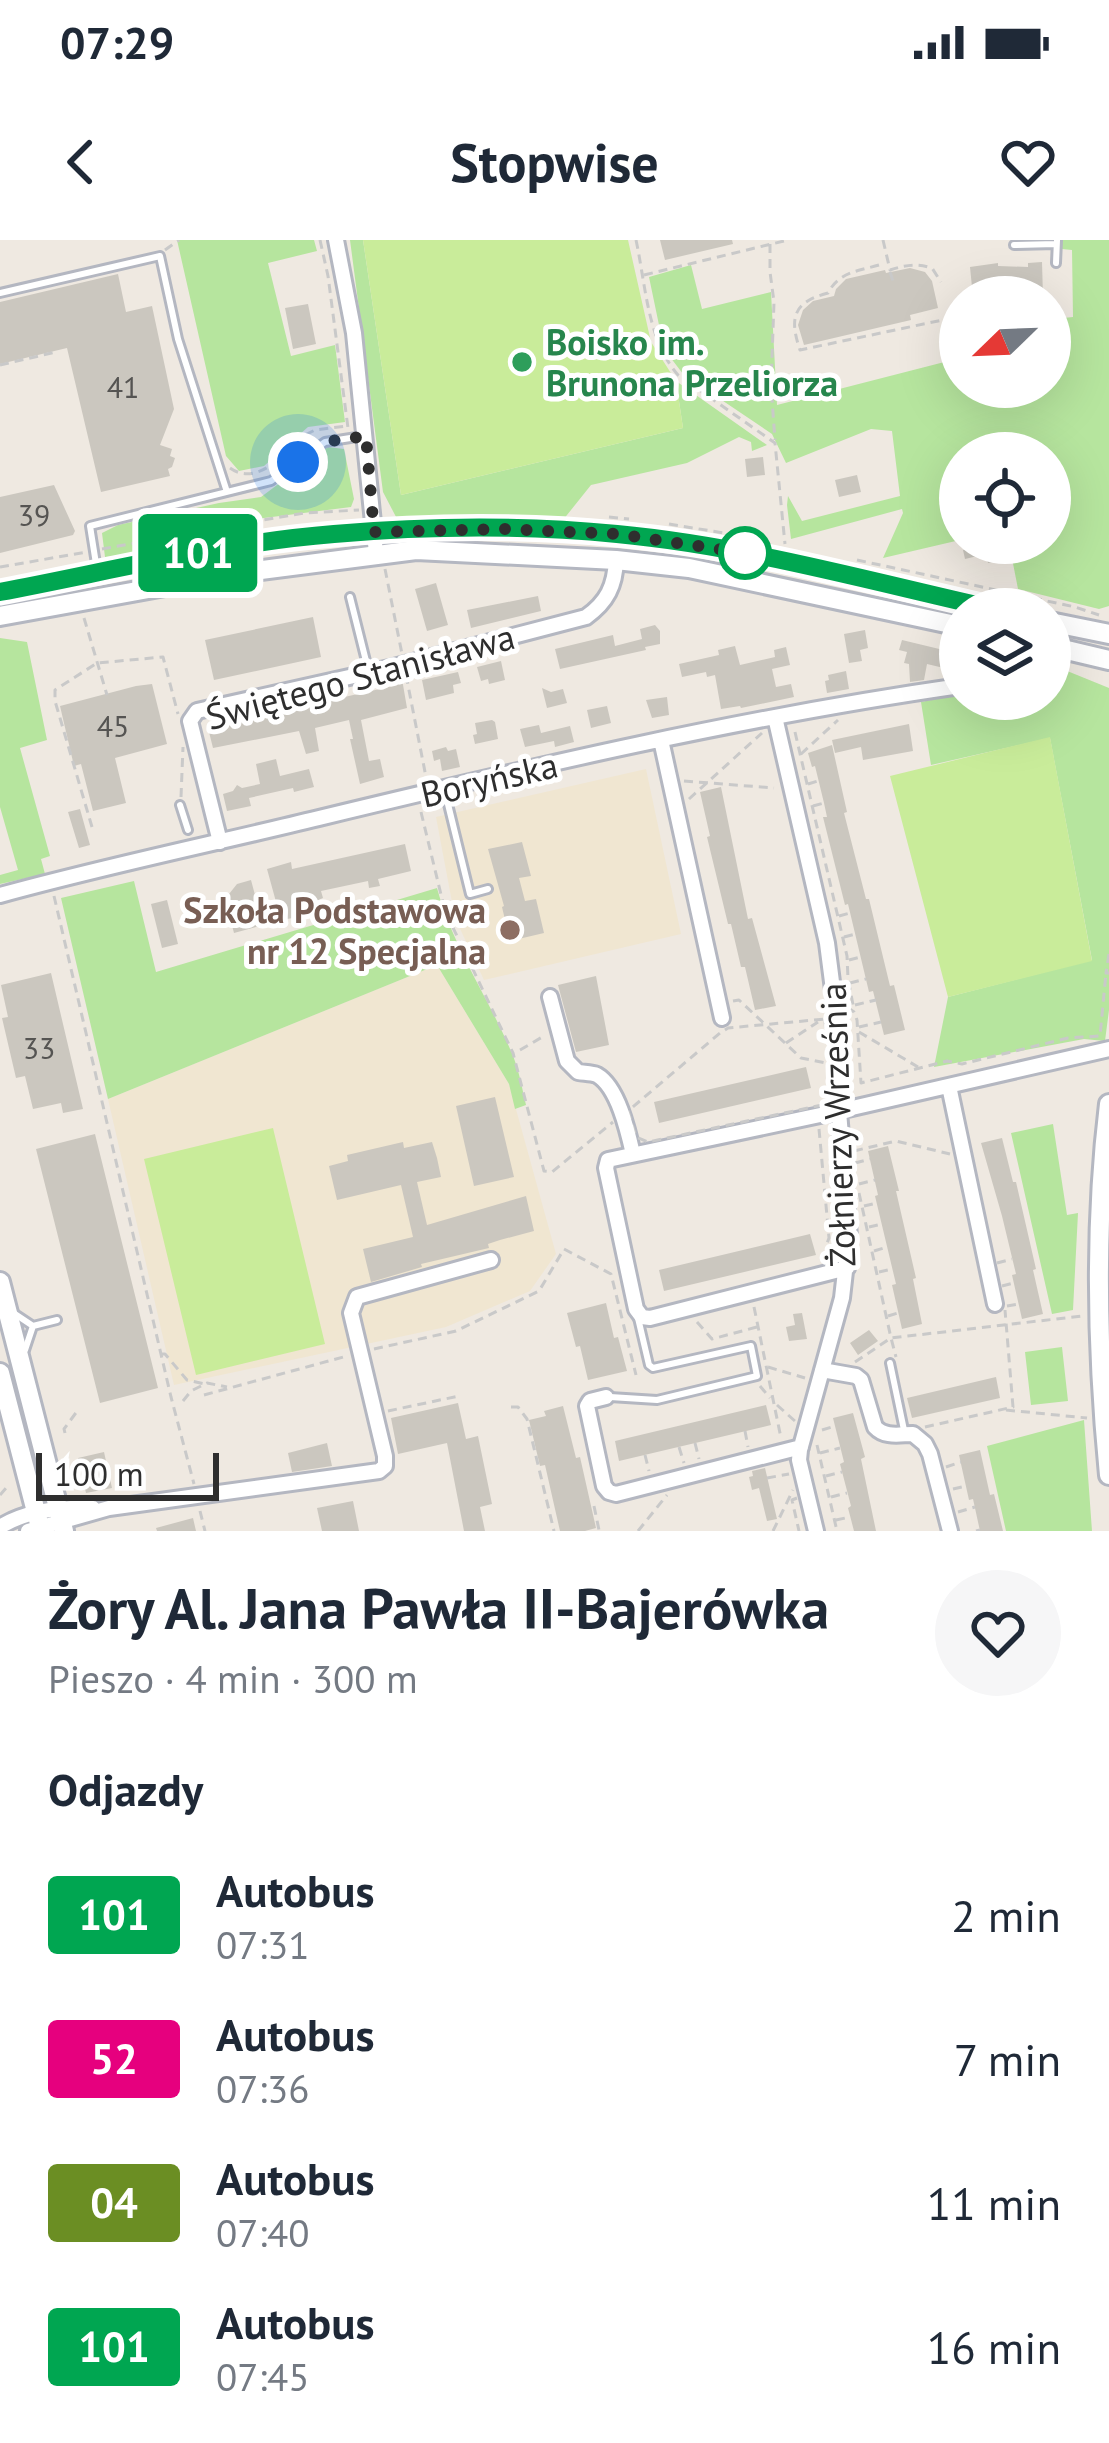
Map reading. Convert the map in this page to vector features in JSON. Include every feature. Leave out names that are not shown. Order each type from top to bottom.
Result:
[{"type":"street","points":[[336,240],[354,333],[378,561]]},
{"type":"street","points":[[0,592],[198,553],[333,534],[505,529],[617,534],[785,561],[939,596]]},
{"type":"street","points":[[0,616],[231,574],[378,561],[438,550],[689,568],[939,622]]},
{"type":"street","name":"Świętego Stanisława","points":[[220,842],[190,721],[196,711],[586,617],[602,605],[616,560]]},
{"type":"street","points":[[1071,626],[1109,634]]},
{"type":"street","points":[[1071,651],[1109,660]]},
{"type":"street","name":"Boryńska","points":[[0,895],[661,740],[939,690]]},
{"type":"street","name":"Żołnierzy Września","points":[[776,717],[827,943],[850,1236],[840,1265],[822,1370],[795,1441],[817,1531]]},
{"type":"street","points":[[661,740],[729,1020]]},
{"type":"street","points":[[550,997],[571,1067],[602,1079],[622,1110],[633,1154]]},
{"type":"street","points":[[840,1265],[642,1317],[636,1309],[608,1160],[1109,1049]]},
{"type":"street","points":[[949,1086],[1000,1305]]},
{"type":"street","points":[[1109,1104],[1101,1165],[1100,1375],[1109,1475]]},
{"type":"street","points":[[0,1527],[14,1518],[36,1526],[109,1508],[379,1471],[385,1466],[385,1456],[351,1313],[357,1297],[491,1260]]},
{"type":"street","points":[[0,1282],[61,1521]]},
{"type":"street","points":[[822,1370],[861,1380],[879,1432],[909,1432],[919,1437],[930,1454],[950,1531]]},
{"type":"street","points":[[0,1373],[36,1526]]},
{"type":"street","points":[[606,1397],[587,1406],[604,1486],[616,1494],[795,1441]]},
{"type":"lane","points":[[1014,245],[1056,242],[1056,263]]},
{"type":"lane","points":[[0,293],[160,256],[178,339],[226,492]]},
{"type":"lane","points":[[98,573],[91,526],[272,482],[325,442],[366,436]]},
{"type":"lane","points":[[350,597],[369,673]]},
{"type":"lane","points":[[444,788],[470,894],[488,889]]},
{"type":"lane","points":[[180,805],[188,830]]},
{"type":"lane","points":[[606,1397],[657,1400],[757,1376],[751,1346],[652,1368],[636,1309]]},
{"type":"lane","points":[[7,1310],[33,1326],[57,1320]]},
{"type":"lane","points":[[21,1366],[33,1326]]},
{"type":"lane","points":[[893,1362],[909,1432]]},
{"type":"path","points":[[167,246],[179,240]]},
{"type":"path","points":[[320,240],[350,439]]},
{"type":"path","points":[[636,240],[657,342],[666,361],[678,375],[775,443]]},
{"type":"path","points":[[644,275],[788,240]]},
{"type":"path","points":[[884,240],[894,284]]},
{"type":"path","points":[[770,244],[775,443],[785,545],[797,548]]},
{"type":"path","points":[[695,262],[699,274]]},
{"type":"path","points":[[879,265],[846,274],[828,293],[809,298],[801,306],[794,326],[800,350],[939,321]]},
{"type":"path","points":[[890,270],[922,265],[939,277]]},
{"type":"path","points":[[0,365],[56,352]]},
{"type":"path","points":[[224,461],[237,473],[253,474],[265,470],[315,430],[348,426]]},
{"type":"path","points":[[0,567],[251,521],[352,511],[358,504]]},
{"type":"path","points":[[856,560],[1108,619]]},
{"type":"path","points":[[378,561],[385,568],[428,785]]},
{"type":"path","points":[[83,616],[107,695]]},
{"type":"path","points":[[92,827],[55,690],[97,663],[163,657],[178,717]]},
{"type":"path","points":[[800,755],[846,712]]},
{"type":"path","points":[[682,806],[765,731],[746,735]]},
{"type":"path","points":[[795,732],[847,961],[861,1083],[947,1061],[962,1064],[1100,1036],[1109,955]]},
{"type":"path","points":[[180,805],[184,737]]},
{"type":"path","points":[[676,780],[774,788]]},
{"type":"path","points":[[806,785],[818,781]]},
{"type":"path","points":[[811,806],[824,802]]},
{"type":"path","points":[[421,812],[445,911],[513,1053],[547,1173],[619,1117]]},
{"type":"path","points":[[816,828],[825,825]]},
{"type":"path","points":[[821,849],[830,847]]},
{"type":"path","points":[[826,872],[836,869]]},
{"type":"path","points":[[832,894],[841,891]]},
{"type":"path","points":[[54,896],[205,1531]]},
{"type":"path","points":[[450,916],[491,906]]},
{"type":"path","points":[[837,917],[850,913]]},
{"type":"path","points":[[49,920],[58,914]]},
{"type":"path","points":[[842,937],[856,934]]},
{"type":"path","points":[[847,961],[861,957]]},
{"type":"path","points":[[849,983],[866,979]]},
{"type":"path","points":[[834,997],[854,1009]]},
{"type":"path","points":[[729,1002],[739,1000],[801,1058],[827,1064]]},
{"type":"path","points":[[854,1009],[876,1000]]},
{"type":"path","points":[[825,1019],[827,1104],[648,1142],[636,1137],[628,1111],[720,1034],[729,1020],[767,1024],[825,1019]]},
{"type":"path","points":[[786,1043],[825,1019]]},
{"type":"path","points":[[857,1029],[881,1022]]},
{"type":"path","points":[[857,1029],[920,1068]]},
{"type":"path","points":[[520,1050],[559,1032]]},
{"type":"path","points":[[819,1125],[826,1246],[840,1265]]},
{"type":"path","points":[[870,1159],[853,1163],[850,1153],[896,1142],[964,1155]]},
{"type":"path","points":[[875,1180],[857,1185],[893,1362]]},
{"type":"path","points":[[862,1206],[877,1203]]},
{"type":"path","points":[[867,1228],[882,1224]]},
{"type":"path","points":[[872,1251],[887,1247]]},
{"type":"path","points":[[204,1395],[456,1331],[538,1291],[564,1249],[611,1274],[636,1375]]},
{"type":"path","points":[[995,1263],[1012,1259]]},
{"type":"path","points":[[877,1273],[892,1269]]},
{"type":"path","points":[[1001,1286],[1014,1283]]},
{"type":"path","points":[[882,1295],[893,1293]]},
{"type":"path","points":[[1000,1305],[1019,1304]]},
{"type":"path","points":[[754,1306],[780,1441],[795,1441]]},
{"type":"path","points":[[685,1309],[712,1339],[758,1327]]},
{"type":"path","points":[[886,1316],[898,1313]]},
{"type":"path","points":[[839,1373],[891,1338],[1082,1316]]},
{"type":"path","points":[[909,1432],[1013,1407],[1005,1324]]},
{"type":"path","points":[[161,1354],[187,1380],[228,1388]]},
{"type":"path","points":[[766,1367],[808,1379]]},
{"type":"path","points":[[183,1401],[205,1384]]},
{"type":"path","points":[[760,1386],[796,1422],[794,1429]]},
{"type":"path","points":[[375,1414],[459,1396]]},
{"type":"path","points":[[511,1407],[518,1407],[527,1419],[554,1531]]},
{"type":"path","points":[[65,1433],[78,1410]]},
{"type":"path","points":[[1005,1410],[1087,1418]]},
{"type":"path","points":[[835,1426],[814,1432],[837,1531]]},
{"type":"path","points":[[746,1431],[748,1449]]},
{"type":"path","points":[[695,1443],[700,1461]]},
{"type":"path","points":[[680,1447],[684,1464]]},
{"type":"path","points":[[819,1454],[840,1448]]},
{"type":"path","points":[[645,1455],[650,1472]]},
{"type":"path","points":[[767,1478],[794,1472]]},
{"type":"path","points":[[824,1476],[842,1472]]},
{"type":"path","points":[[773,1531],[796,1483]]},
{"type":"path","points":[[951,1489],[966,1486]]},
{"type":"path","points":[[638,1531],[672,1487]]},
{"type":"path","points":[[0,1496],[6,1488]]},
{"type":"path","points":[[829,1498],[848,1492]]},
{"type":"path","points":[[534,1499],[546,1497]]},
{"type":"path","points":[[594,1506],[597,1531]]},
{"type":"path","points":[[957,1513],[975,1507]]},
{"type":"path","points":[[834,1521],[850,1516]]},
{"type":"shaded area","points":[[646,769],[681,934],[484,980],[455,918],[436,817]]},
{"type":"shaded area","points":[[437,965],[509,1084],[556,1254],[530,1291],[446,1327],[174,1385],[108,1099]]},
{"type":"green space","points":[[177,240],[314,240],[317,251],[268,263],[291,356],[335,345],[345,422],[308,427],[264,466],[239,471],[226,456]]},
{"type":"green space","points":[[350,240],[363,240],[401,495],[683,428],[676,381],[767,445],[752,451],[751,442],[739,437],[687,463],[591,485],[551,541],[406,536],[383,492]]},
{"type":"green space","name":"Boisko im. Brunona Przeliorza","points":[[363,240],[628,240],[651,342],[676,381],[683,428],[401,495]]},
{"type":"green space","points":[[1059,240],[1109,240],[1109,606],[1099,609],[1071,602],[1071,588],[1018,588],[1013,564],[1071,564],[1071,432],[939,432],[939,545],[883,558],[902,509],[791,539],[788,496],[802,521],[900,496],[892,431],[871,429],[786,463],[772,434],[683,374],[664,349],[649,277],[691,265],[702,309],[771,292],[777,405],[939,363],[939,408],[1071,408],[1072,250],[1062,249]]},
{"type":"green space","points":[[328,447],[344,449],[354,499],[351,507],[233,522],[105,557],[102,533],[118,525],[261,497]]},
{"type":"green space","points":[[0,638],[27,642],[47,740],[20,748],[50,856],[41,859],[45,874],[0,884],[0,875],[18,870],[0,807]]},
{"type":"green space","points":[[1071,673],[1109,688],[1109,1010],[1105,1041],[1084,1039],[934,1067],[948,997],[1092,960],[1050,738],[931,765],[921,702],[939,698],[939,720],[1071,720]]},
{"type":"green space","points":[[1050,737],[1092,961],[948,997],[890,776]]},
{"type":"green space","points":[[134,881],[156,972],[437,888],[461,951],[511,1051],[526,1105],[515,1109],[509,1084],[437,965],[108,1099],[61,898]]},
{"type":"green space","points":[[1053,1124],[1067,1215],[1078,1213],[1073,1310],[1052,1314],[1011,1133]]},
{"type":"green space","points":[[273,1128],[325,1344],[196,1375],[144,1159]]},
{"type":"green space","points":[[1062,1347],[1068,1401],[1031,1405],[1025,1352]]},
{"type":"green space","points":[[1084,1420],[1092,1531],[1006,1531],[987,1446]]},
{"type":"building","points":[[660,240],[732,240],[733,244],[665,260]]},
{"type":"building","points":[[1042,262],[1042,276],[971,276],[970,267],[998,263],[1028,267],[1028,263]]},
{"type":"building","points":[[910,268],[925,272],[932,281],[938,308],[910,315],[911,320],[804,345],[798,325],[803,310],[813,301],[834,296],[846,279]]},
{"type":"building","points":[[118,274],[126,312],[152,306],[174,409],[160,445],[172,449],[170,456],[175,458],[168,469],[170,476],[101,492],[67,348],[0,364],[0,302]]},
{"type":"building","points":[[308,304],[316,344],[293,349],[285,308]]},
{"type":"building","points":[[763,457],[765,475],[747,477],[745,459]]},
{"type":"building","points":[[857,475],[861,492],[839,497],[835,480]]},
{"type":"building","points":[[54,485],[73,535],[0,553],[0,497]]},
{"type":"building","points":[[436,583],[448,625],[427,631],[415,589]]},
{"type":"building","points":[[538,596],[541,611],[471,628],[467,610]]},
{"type":"building","points":[[313,617],[321,657],[214,680],[205,640]]},
{"type":"building","points":[[655,625],[660,644],[560,669],[555,649],[613,635],[615,646],[642,639],[640,629]]},
{"type":"building","points":[[865,630],[868,648],[860,650],[862,661],[849,663],[844,634]]},
{"type":"building","points":[[902,640],[939,649],[939,667],[927,664],[924,680],[910,682],[909,664],[904,663],[907,652],[899,650]]},
{"type":"building","points":[[735,646],[740,665],[775,657],[774,650],[786,647],[790,665],[772,669],[776,687],[791,684],[794,697],[721,709],[715,675],[682,677],[679,664],[719,655],[718,650]]},
{"type":"building","points":[[501,661],[505,680],[481,681],[477,667]]},
{"type":"building","points":[[846,671],[849,689],[827,693],[828,675]]},
{"type":"building","points":[[458,672],[461,683],[453,685],[454,693],[426,700],[422,680]]},
{"type":"building","points":[[402,679],[407,708],[361,720],[369,761],[380,759],[384,777],[360,784],[349,720],[315,728],[319,751],[306,754],[299,731],[213,748],[208,728],[393,686]]},
{"type":"building","points":[[152,684],[167,744],[115,758],[126,803],[93,811],[81,764],[74,766],[60,706]]},
{"type":"building","points":[[542,688],[563,689],[567,703],[547,708]]},
{"type":"building","points":[[667,697],[669,715],[652,718],[646,700]]},
{"type":"building","points":[[607,706],[611,723],[591,728],[587,710]]},
{"type":"building","points":[[492,720],[498,739],[475,744],[475,723]]},
{"type":"building","points":[[909,724],[913,751],[863,760],[861,747],[835,753],[832,740]]},
{"type":"building","points":[[539,725],[541,733],[570,726],[574,742],[525,747],[520,729]]},
{"type":"building","points":[[832,745],[866,899],[905,1030],[884,1035],[845,905],[815,766],[808,753]]},
{"type":"building","points":[[456,749],[460,767],[442,771],[440,759],[434,761],[432,751]]},
{"type":"building","points":[[276,759],[280,776],[309,769],[314,787],[249,798],[251,806],[227,811],[223,794],[237,785],[260,784],[256,764]]},
{"type":"building","points":[[721,787],[748,919],[752,918],[776,1006],[755,1010],[728,924],[700,792]]},
{"type":"building","points":[[80,809],[90,845],[79,848],[68,812]]},
{"type":"building","points":[[522,842],[531,876],[519,878],[525,901],[536,899],[544,933],[510,941],[488,849]]},
{"type":"building","points":[[405,844],[411,871],[378,879],[380,886],[369,888],[368,881],[321,891],[323,898],[302,907],[293,918],[281,920],[267,869],[291,862],[292,869]]},
{"type":"building","points":[[251,880],[263,925],[234,933],[225,899],[237,884]]},
{"type":"building","points":[[167,900],[178,944],[162,948],[151,904]]},
{"type":"building","points":[[51,973],[83,1109],[63,1113],[61,1103],[33,1109],[25,1076],[16,1078],[2,1018],[8,1017],[1,985]]},
{"type":"building","points":[[596,976],[609,1045],[576,1052],[558,985]]},
{"type":"building","points":[[806,1067],[811,1088],[659,1123],[654,1102]]},
{"type":"building","points":[[495,1097],[514,1177],[474,1186],[456,1106]]},
{"type":"building","points":[[95,1134],[158,1388],[100,1403],[36,1149]]},
{"type":"building","points":[[1002,1138],[1016,1182],[1043,1314],[1022,1319],[1012,1275],[1016,1274],[981,1143]]},
{"type":"building","points":[[403,1142],[404,1148],[432,1142],[437,1158],[441,1177],[417,1182],[427,1225],[526,1196],[534,1231],[371,1282],[363,1249],[413,1237],[401,1185],[337,1200],[329,1166],[348,1161],[347,1155]]},
{"type":"building","points":[[888,1146],[922,1324],[902,1329],[868,1151]]},
{"type":"building","points":[[810,1234],[816,1255],[664,1291],[659,1270]]},
{"type":"building","points":[[606,1303],[627,1371],[588,1380],[567,1313]]},
{"type":"building","points":[[802,1313],[807,1339],[789,1341],[786,1327],[795,1325],[793,1314]]},
{"type":"building","points":[[869,1330],[878,1341],[858,1355],[850,1343]]},
{"type":"building","points":[[996,1377],[1000,1398],[912,1418],[907,1398]]},
{"type":"building","points":[[458,1403],[466,1439],[478,1436],[492,1504],[480,1507],[485,1531],[464,1531],[447,1443],[398,1454],[391,1418]]},
{"type":"building","points":[[766,1405],[771,1425],[619,1461],[615,1441]]},
{"type":"building","points":[[563,1406],[596,1528],[585,1531],[560,1531],[529,1420]]},
{"type":"building","points":[[853,1413],[876,1531],[854,1531],[848,1508],[840,1464],[844,1462],[833,1418]]},
{"type":"building","points":[[327,1443],[332,1466],[292,1472],[288,1453]]},
{"type":"building","points":[[980,1450],[1003,1531],[980,1531],[973,1499],[969,1500],[959,1455]]},
{"type":"building","points":[[104,1452],[112,1488],[86,1493],[78,1458]]},
{"type":"building","points":[[765,1468],[777,1519],[767,1521],[759,1488],[752,1490],[749,1477],[752,1471]]},
{"type":"building","points":[[353,1501],[359,1531],[322,1531],[317,1508]]},
{"type":"building","points":[[193,1518],[196,1531],[156,1528]]},
{"type":"bus line","name":"101","points":[[0,592],[198,553],[333,534],[505,529],[617,534],[745,553],[939,596]]},
{"type":"place","name":"Boisko im. Brunona Przeliorza","points":[[522,362]]},
{"type":"place","name":"Szkoła Podstawowa nr 12 Specjalna","points":[[510,930]]},
{"type":"route","points":[[298,462],[325,442],[366,436],[374,532],[505,529],[617,534],[745,553]]}]
